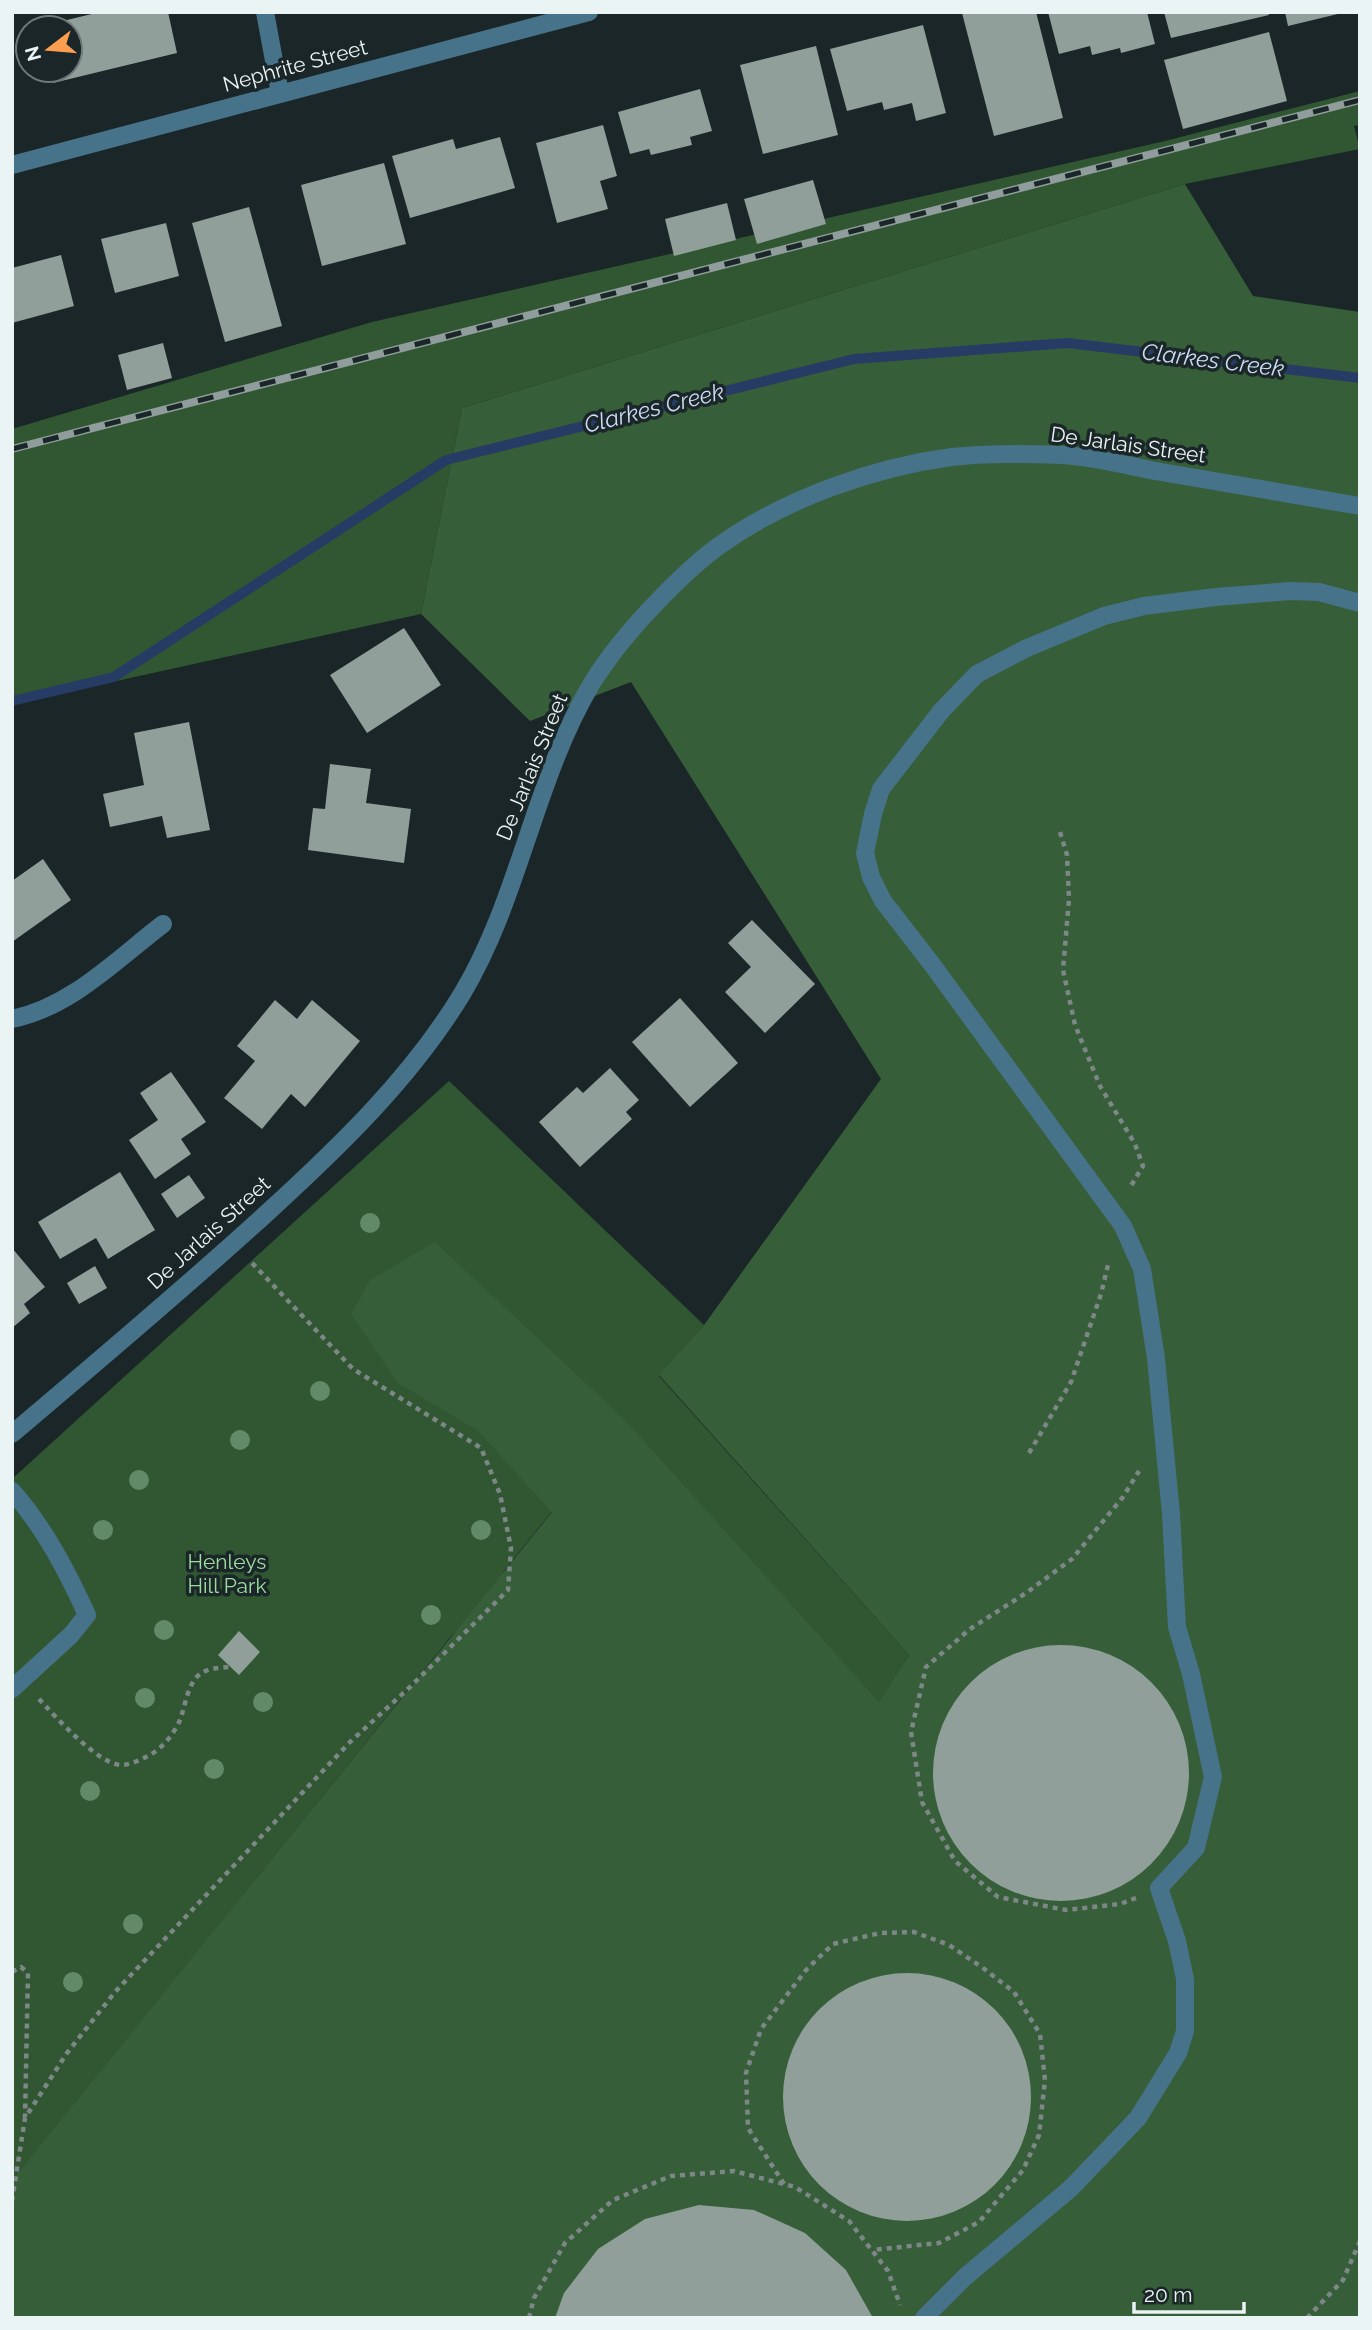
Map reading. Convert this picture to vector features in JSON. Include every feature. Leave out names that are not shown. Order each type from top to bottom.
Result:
[{"type":"street","points":[[265,12],[281,93]]},
{"type":"street","name":"Nephrite Street","points":[[12,165],[589,12]]},
{"type":"street","name":"De Jarlais Street","points":[[12,1434],[233,1244],[321,1163],[383,1099],[428,1043],[462,994],[491,939],[560,747],[593,682],[628,633],[681,577],[722,543],[817,492],[888,471],[951,457],[1012,454],[1069,456],[1360,506]]},
{"type":"street","points":[[923,2318],[965,2277],[1071,2188],[1138,2118],[1178,2053],[1185,2031],[1185,1979],[1177,1941],[1159,1888],[1196,1848],[1213,1777],[1191,1674],[1177,1627],[1171,1514],[1156,1358],[1142,1269],[1123,1226],[883,901],[871,877],[865,853],[873,814],[881,789],[942,710],[977,674],[1027,648],[1104,616],[1144,606],[1290,591],[1319,592],[1360,603]]},
{"type":"street","points":[[12,1018],[32,1014],[64,1001],[163,924]]},
{"type":"street","points":[[12,1490],[31,1511],[87,1615],[71,1635],[17,1684]]},
{"type":"path","points":[[25,2118],[67,2053],[115,1992],[350,1742],[508,1590],[511,1548],[500,1494],[481,1448],[353,1369],[233,1244]]},
{"type":"path","points":[[1159,1888],[1121,1904],[1066,1910],[999,1897],[955,1861],[922,1802],[911,1732],[926,1667],[970,1629],[1072,1559],[1123,1497],[1163,1431]]},
{"type":"path","points":[[17,1684],[101,1758],[120,1766],[139,1761],[160,1750],[180,1721],[184,1702],[195,1678],[211,1668],[229,1667]]},
{"type":"path","points":[[784,2184],[747,2128],[746,2073],[761,2029],[806,1970],[833,1944],[880,1933],[914,1932],[949,1945],[983,1968],[1014,1992],[1040,2034],[1045,2080],[1039,2135],[1023,2170],[979,2222],[939,2243],[872,2250]]},
{"type":"path","points":[[12,1972],[21,1967],[28,1973],[25,2118],[12,2201]]},
{"type":"path","points":[[529,2318],[534,2298],[565,2243],[613,2200],[671,2176],[734,2171],[795,2187],[849,2221],[888,2271],[901,2306]]},
{"type":"path","points":[[1307,2318],[1343,2280],[1360,2241]]},
{"type":"green space","points":[[1360,91],[1360,125],[1354,126],[1360,149],[1185,184],[462,408],[421,614],[12,704],[12,429],[372,322],[1165,141]]},
{"type":"green space","points":[[1185,184],[1253,296],[1360,312],[1360,2318],[12,2318],[12,2181],[552,1512],[477,1430],[399,1384],[351,1314],[370,1280],[435,1242],[625,1420],[879,1702],[909,1655],[659,1375],[704,1325],[881,1079],[631,682],[530,721],[421,614],[462,408]]},
{"type":"green space","name":"Henleys Hill Park","points":[[449,1081],[704,1325],[659,1376],[909,1655],[879,1703],[625,1421],[503,1572],[502,1584],[452,1635],[221,1923],[12,2318],[12,1479]]},
{"type":"building","points":[[100,12],[168,12],[177,53],[84,76],[84,16]]},
{"type":"building","points":[[1036,12],[1063,118],[994,136],[962,13]]},
{"type":"building","points":[[1048,12],[1147,12],[1155,44],[1121,53],[1120,48],[1092,55],[1090,46],[1059,54]]},
{"type":"building","points":[[1164,12],[1268,12],[1269,15],[1171,38]]},
{"type":"building","points":[[1285,12],[1342,12],[1342,13],[1288,26]]},
{"type":"building","points":[[923,25],[946,113],[916,121],[912,103],[884,110],[882,102],[847,111],[830,49]]},
{"type":"building","points":[[1269,32],[1287,101],[1183,129],[1164,60]]},
{"type":"building","points":[[816,46],[838,135],[763,154],[740,65]]},
{"type":"building","points":[[700,89],[712,131],[690,137],[692,145],[651,155],[649,149],[630,154],[618,112]]},
{"type":"building","points":[[603,125],[617,176],[600,181],[608,209],[557,223],[536,143]]},
{"type":"building","points":[[500,137],[515,188],[410,218],[392,156],[453,139],[456,149]]},
{"type":"building","points":[[384,163],[406,244],[322,266],[301,185]]},
{"type":"building","points":[[813,180],[826,224],[757,244],[744,199]]},
{"type":"building","points":[[727,203],[736,240],[674,256],[665,219]]},
{"type":"building","points":[[249,207],[282,326],[225,342],[192,223]]},
{"type":"building","points":[[166,223],[179,276],[115,293],[101,239]]},
{"type":"building","points":[[61,255],[74,306],[12,323],[12,268]]},
{"type":"building","points":[[163,343],[172,378],[127,390],[118,355]]},
{"type":"building","points":[[404,628],[441,685],[367,733],[330,675]]},
{"type":"building","points":[[189,722],[210,830],[167,838],[162,816],[110,827],[103,794],[144,785],[134,733]]},
{"type":"building","points":[[330,764],[371,769],[366,803],[411,809],[404,863],[308,850],[313,808],[325,809]]},
{"type":"building","points":[[43,859],[71,900],[12,942],[12,881]]},
{"type":"building","points":[[752,920],[815,984],[765,1033],[725,992],[751,967],[728,943]]},
{"type":"building","points":[[680,998],[738,1063],[690,1107],[632,1042]]},
{"type":"building","points":[[275,1000],[297,1019],[312,1000],[360,1041],[305,1107],[291,1094],[262,1129],[224,1098],[255,1061],[237,1046]]},
{"type":"building","points":[[610,1068],[639,1100],[626,1112],[632,1119],[580,1167],[539,1122],[577,1087],[583,1093]]},
{"type":"building","points":[[171,1072],[206,1122],[181,1139],[191,1154],[155,1179],[129,1140],[158,1120],[140,1093]]},
{"type":"building","points":[[120,1172],[155,1230],[108,1259],[96,1238],[60,1259],[38,1222]]},
{"type":"building","points":[[189,1175],[205,1198],[177,1218],[161,1194]]},
{"type":"building","points":[[12,1248],[45,1287],[24,1304],[30,1313],[12,1328]]},
{"type":"building","points":[[95,1266],[107,1288],[79,1304],[67,1283]]},
{"type":"building","points":[[239,1631],[260,1652],[239,1675],[218,1655]]},
{"type":"building","points":[[1048,1645],[1074,1645],[1110,1654],[1132,1666],[1152,1682],[1168,1702],[1180,1724],[1187,1748],[1187,1798],[1180,1822],[1168,1844],[1152,1864],[1132,1880],[1110,1892],[1074,1901],[1048,1901],[1012,1892],[990,1880],[970,1864],[954,1844],[942,1822],[933,1786],[933,1760],[942,1724],[954,1702],[970,1682],[990,1666],[1012,1654]]},
{"type":"building","points":[[895,1973],[919,1973],[966,1987],[995,2009],[1011,2028],[1022,2049],[1029,2073],[1029,2121],[1022,2145],[1011,2166],[995,2185],[976,2201],[955,2212],[919,2221],[895,2221],[848,2207],[828,2193],[811,2176],[797,2156],[788,2133],[783,2109],[783,2085],[797,2038],[811,2018],[828,2001],[848,1987],[871,1978]]},
{"type":"building","points":[[699,2205],[754,2210],[805,2233],[846,2270],[873,2318],[555,2318],[564,2293],[598,2249],[645,2219]]},
{"type":"waterway","name":"Clarkes Creek","points":[[12,701],[114,677],[446,460],[854,359],[1068,343],[1360,378]]},
{"type":"railway","points":[[12,449],[1360,100]]}]
